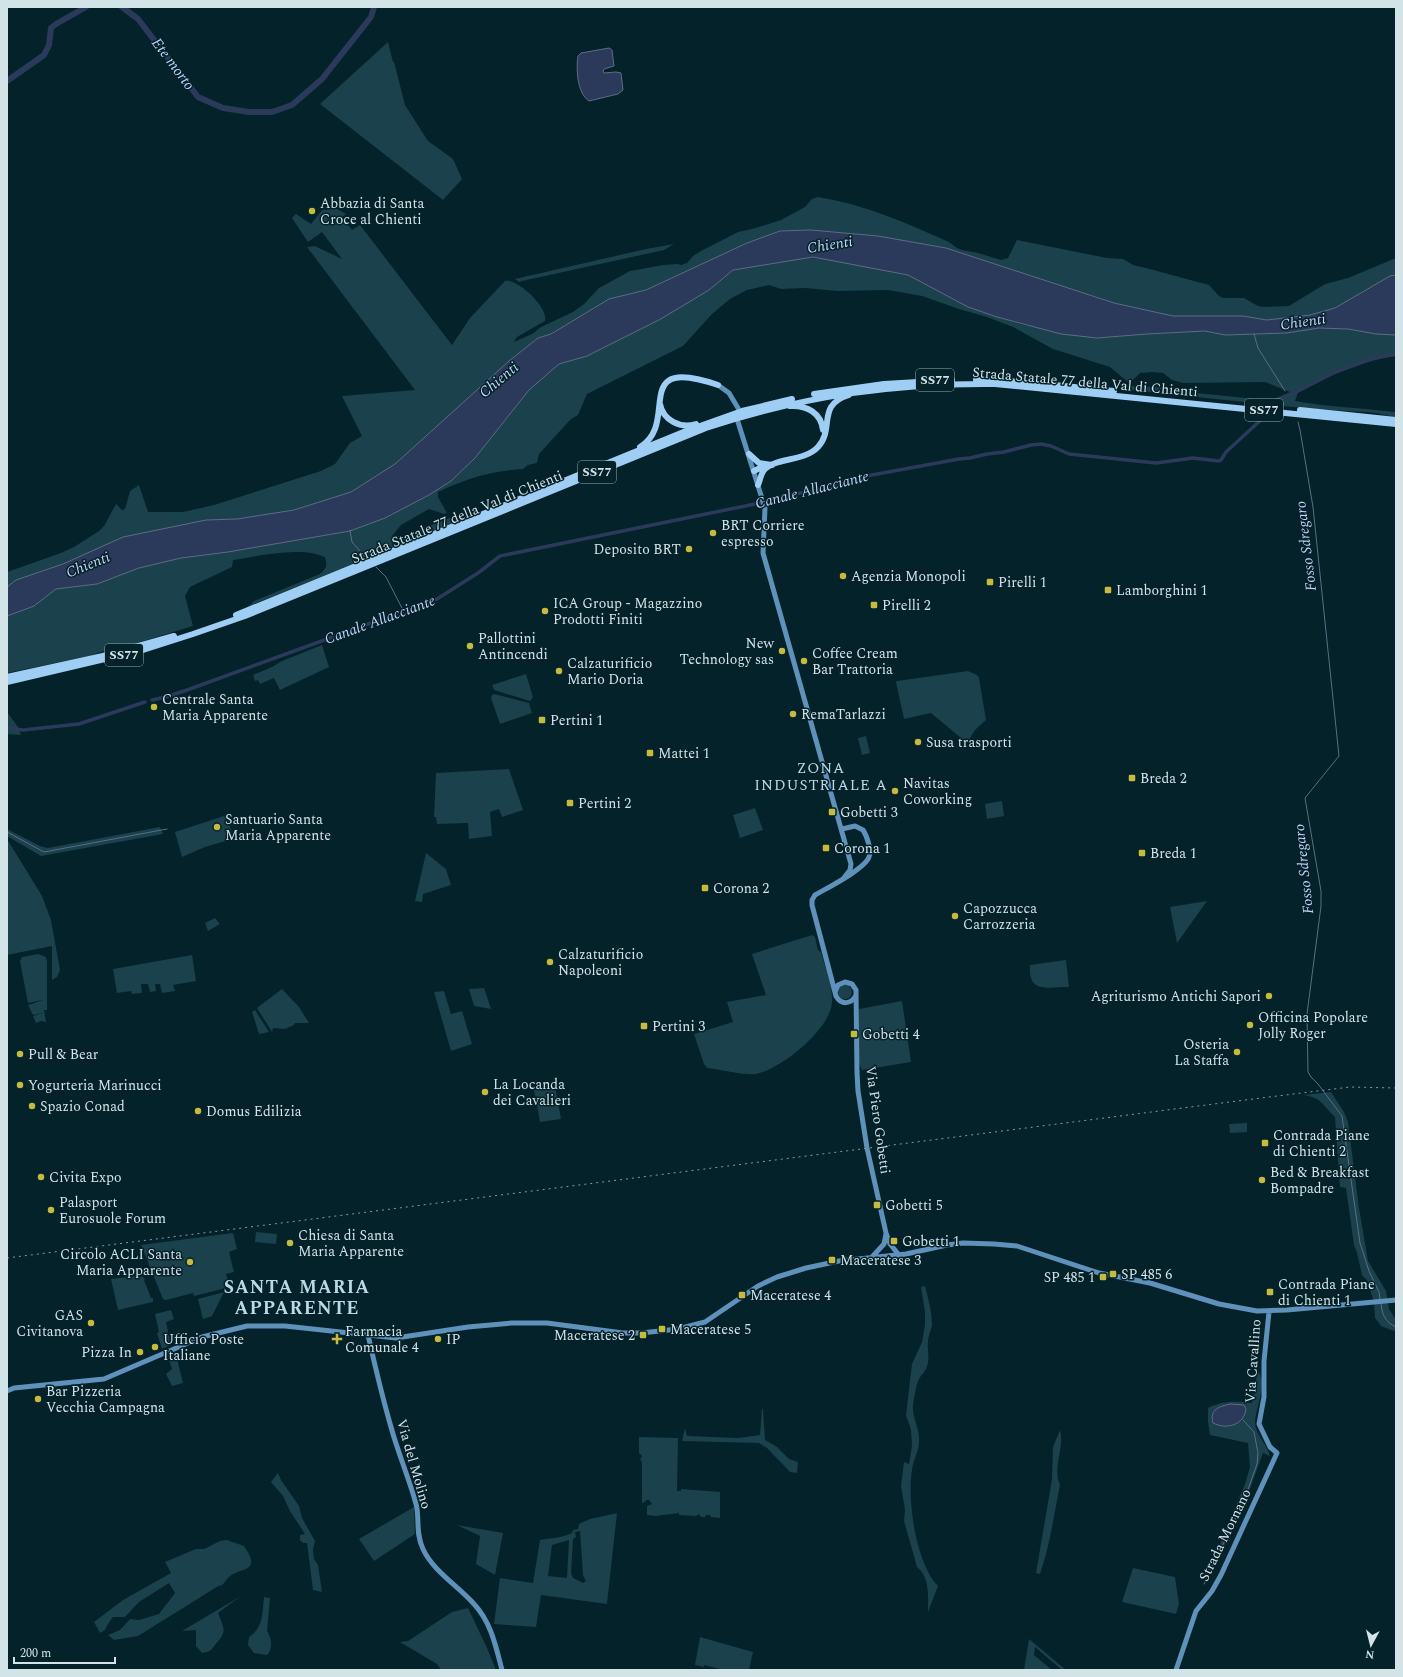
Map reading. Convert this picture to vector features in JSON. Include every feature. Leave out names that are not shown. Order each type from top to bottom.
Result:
[{"type":"highway","points":[[567,479],[580,471],[636,449],[646,442],[654,433],[657,425],[659,401],[663,388],[675,378],[686,377],[710,382],[718,382]]},
{"type":"highway","name":"Strada Statale 77 della Val di Chienti","points":[[473,521],[567,479],[697,426],[774,403],[845,388],[932,380],[995,380],[1133,395],[1396,420]]},
{"type":"highway","name":"Strada Statale 77 della Val di Chienti","points":[[7,678],[142,646],[244,614],[662,445],[761,410],[822,397],[868,390],[951,384],[995,384],[1123,394]]},
{"type":"highway","points":[[754,471],[813,452],[822,442],[829,409],[840,398],[856,394],[915,386]]},
{"type":"highway","name":"Strada Statale 77 della Val di Chienti","points":[[1133,395],[1396,424]]},
{"type":"highway","points":[[659,401],[663,413],[669,420],[674,423],[687,426],[733,412],[749,410]]},
{"type":"highway","points":[[721,423],[732,422],[790,406],[800,406],[809,408],[819,417],[824,436]]},
{"type":"highway","points":[[749,454],[765,468]]},
{"type":"highway","points":[[758,485],[765,468]]},
{"type":"highway","name":"Strada Statale 77 della Val di Chienti","points":[[7,682],[143,650],[193,634],[238,616]]},
{"type":"street","points":[[718,382],[729,393],[734,401],[736,409]]},
{"type":"street","points":[[740,422],[764,502],[766,518],[763,538],[763,553],[850,858],[852,867],[843,878]]},
{"type":"street","points":[[842,829],[858,827],[864,832],[870,854],[868,860],[856,871],[815,895],[812,902],[835,992],[839,1000],[853,1005],[857,1010]]},
{"type":"street","points":[[850,858],[856,864],[864,863]]},
{"type":"street","points":[[830,974],[842,982],[852,984],[855,988],[856,995],[847,1003]]},
{"type":"street","points":[[835,992],[838,985],[842,982]]},
{"type":"street","name":"Via Piero Gobetti","points":[[856,995],[858,1091],[866,1147],[886,1233],[890,1244]]},
{"type":"street","points":[[886,1233],[884,1244],[885,1251],[888,1256]]},
{"type":"street","points":[[7,1387],[14,1388],[104,1379],[182,1344],[202,1337],[236,1328],[265,1325],[396,1338],[468,1327],[526,1323],[554,1324],[623,1333],[678,1329],[698,1325],[711,1318],[743,1295],[777,1277],[806,1268],[839,1261],[888,1256],[963,1243],[1008,1245],[1038,1252],[1099,1273],[1150,1283],[1219,1304],[1269,1312],[1396,1300]]},
{"type":"street","points":[[871,1257],[884,1244]]},
{"type":"street","points":[[888,1256],[890,1244]]},
{"type":"street","points":[[890,1244],[899,1254]]},
{"type":"street","name":"Via Cavallino","points":[[1269,1312],[1264,1361],[1264,1397],[1259,1424],[1268,1443],[1277,1454]]},
{"type":"street","name":"Via del Molino","points":[[368,1336],[391,1428],[416,1506],[418,1531],[423,1549],[434,1565],[474,1604],[482,1615],[496,1643],[502,1670]]},
{"type":"street","points":[[7,1391],[14,1388]]},
{"type":"street","name":"Strada Mornano","points":[[1176,1670],[1196,1611],[1212,1591],[1221,1575],[1277,1454]]},
{"type":"shaded area","points":[[388,42],[405,105],[428,141],[453,159],[462,179],[443,200],[320,104]]},
{"type":"shaded area","points":[[818,197],[868,209],[917,228],[949,242],[962,250],[1001,260],[1008,258],[1017,240],[1107,258],[1123,259],[1133,265],[1209,285],[1219,296],[1223,298],[1244,298],[1258,306],[1264,307],[1289,306],[1325,284],[1348,278],[1396,258],[1396,275],[1390,276],[1335,308],[1310,315],[1267,320],[1243,316],[1173,316],[1114,303],[946,248],[878,236],[811,230],[780,231],[747,243],[646,290],[609,299],[551,334],[538,338],[509,361],[395,464],[351,492],[294,510],[237,519],[206,520],[63,564],[16,580],[7,587],[7,572],[61,553],[74,547],[99,531],[104,526],[116,504],[122,510],[125,509],[130,491],[139,485],[148,512],[183,512],[214,505],[321,471],[335,464],[350,443],[362,436],[342,396],[415,390],[307,247],[315,246],[342,259],[322,232],[308,242],[292,218],[296,214],[311,224],[323,209],[327,210],[330,205],[346,214],[342,217],[352,230],[360,225],[452,345],[470,318],[505,281],[510,281],[524,289],[537,302],[545,315],[545,321],[517,337],[514,342],[573,312],[584,304],[599,288],[630,271],[663,265],[681,265],[687,263],[693,256],[701,251],[738,232],[781,220],[805,207],[812,199]]},
{"type":"shaded area","points":[[674,244],[664,250],[519,282],[515,279],[646,249]]},
{"type":"shaded area","points":[[813,257],[908,275],[968,307],[997,317],[1024,325],[1097,338],[1205,331],[1225,335],[1287,333],[1319,328],[1348,329],[1376,334],[1396,335],[1396,356],[1370,361],[1333,375],[1298,392],[1295,401],[1396,412],[1396,417],[1370,412],[1277,405],[1131,390],[1130,386],[1172,388],[1185,392],[1247,398],[1267,402],[1290,392],[1265,382],[1183,383],[1172,380],[1163,373],[1152,372],[1140,373],[1128,382],[1110,367],[1053,349],[1013,327],[987,317],[922,296],[888,290],[837,291],[805,288],[781,289],[769,285],[747,290],[730,299],[712,314],[683,346],[587,394],[578,415],[571,419],[539,454],[537,463],[528,465],[523,469],[500,471],[479,476],[438,492],[438,497],[447,513],[444,514],[429,509],[401,525],[392,536],[403,536],[450,518],[454,523],[249,606],[254,601],[320,574],[326,567],[325,557],[303,552],[292,552],[267,554],[233,560],[232,567],[190,587],[185,596],[193,626],[117,649],[7,673],[7,616],[34,606],[56,589],[97,584],[139,568],[181,558],[228,552],[350,531],[385,518],[429,495],[451,481],[475,458],[529,390],[559,363],[587,356],[659,320],[709,290],[733,270]]},
{"type":"shaded area","points":[[322,645],[329,667],[280,690],[274,678],[260,684],[258,680],[255,681],[253,675],[282,661]]},
{"type":"shaded area","points":[[968,671],[977,675],[979,678],[986,720],[975,730],[967,743],[931,713],[904,719],[897,681]]},
{"type":"shaded area","points":[[526,674],[533,697],[530,701],[494,690],[492,685]]},
{"type":"shaded area","points":[[494,694],[529,703],[532,713],[500,724],[491,698]]},
{"type":"shaded area","points":[[7,712],[18,727],[21,735],[7,734]]},
{"type":"shaded area","points":[[866,736],[870,753],[862,755],[858,738]]},
{"type":"shaded area","points":[[509,769],[523,810],[502,817],[499,809],[490,812],[492,836],[469,839],[468,823],[437,824],[436,817],[434,817],[436,773]]},
{"type":"shaded area","points":[[1002,801],[1004,816],[987,819],[985,804]]},
{"type":"shaded area","points":[[755,808],[763,830],[740,838],[733,815]]},
{"type":"shaded area","points":[[227,815],[233,839],[205,847],[182,857],[175,832]]},
{"type":"shaded area","points":[[160,827],[163,834],[41,856],[7,836],[7,829],[40,846],[48,848]]},
{"type":"shaded area","points":[[7,839],[42,896],[51,920],[60,970],[57,977],[52,980],[52,946],[7,955]]},
{"type":"shaded area","points":[[426,853],[446,869],[451,885],[423,894],[422,902],[415,901]]},
{"type":"shaded area","points":[[1207,901],[1177,943],[1170,907]]},
{"type":"shaded area","points":[[215,918],[220,924],[208,931],[205,923]]},
{"type":"shaded area","points":[[812,935],[815,937],[818,950],[821,952],[832,996],[829,1013],[823,1024],[803,1046],[791,1056],[766,1071],[751,1074],[707,1068],[704,1064],[694,1034],[733,1022],[727,1002],[766,995],[752,954]]},
{"type":"shaded area","points":[[38,954],[46,957],[47,962],[47,1010],[44,1010],[46,1022],[41,1021],[36,1023],[33,1016],[43,1013],[33,1015],[28,1005],[43,1000],[28,1003],[20,961],[22,957]]},
{"type":"shaded area","points":[[192,955],[196,981],[173,985],[175,991],[162,993],[160,984],[155,984],[156,991],[150,992],[148,984],[141,984],[142,993],[132,994],[131,991],[117,993],[113,969]]},
{"type":"shaded area","points":[[1066,960],[1069,987],[1046,988],[1036,985],[1032,981],[1030,965]]},
{"type":"shaded area","points":[[842,985],[848,985],[852,989],[852,995],[848,999],[842,999],[838,995],[838,989]]},
{"type":"shaded area","points":[[484,988],[491,1009],[474,1006],[469,989]]},
{"type":"shaded area","points":[[282,989],[299,1007],[309,1023],[295,1023],[294,1025],[285,1029],[273,1028],[272,1032],[257,1008]]},
{"type":"shaded area","points":[[444,991],[451,1014],[462,1011],[472,1044],[451,1051],[434,992]]},
{"type":"shaded area","points":[[902,1001],[911,1062],[862,1070],[859,1063],[859,1009]]},
{"type":"shaded area","points":[[255,1010],[269,1032],[259,1034],[252,1012]]},
{"type":"shaded area","points":[[555,1086],[561,1119],[540,1122],[534,1090]]},
{"type":"shaded area","points":[[1331,1092],[1344,1112],[1348,1122],[1359,1208],[1368,1261],[1386,1291],[1389,1309],[1396,1320],[1396,1331],[1381,1326],[1375,1318],[1374,1302],[1367,1280],[1362,1275],[1354,1245],[1346,1188],[1340,1187],[1335,1117],[1318,1100],[1310,1096],[1303,1095]]},
{"type":"shaded area","points":[[1247,1123],[1247,1132],[1230,1133],[1229,1124]]},
{"type":"shaded area","points":[[256,1232],[277,1234],[276,1244],[255,1242]]},
{"type":"shaded area","name":"Circolo ACLI Santa Maria Apparente","points":[[233,1233],[237,1249],[229,1252],[234,1272],[226,1274],[230,1287],[194,1296],[193,1293],[166,1300],[163,1299],[141,1245]]},
{"type":"shaded area","points":[[138,1276],[145,1279],[144,1280],[151,1298],[153,1298],[153,1302],[118,1310],[111,1279]]},
{"type":"shaded area","points":[[925,1286],[931,1310],[932,1325],[928,1340],[928,1363],[926,1370],[918,1381],[913,1405],[919,1441],[912,1470],[911,1498],[912,1514],[919,1547],[930,1576],[938,1586],[928,1612],[926,1582],[921,1571],[917,1567],[904,1521],[905,1510],[901,1486],[904,1462],[909,1464],[912,1446],[911,1430],[906,1415],[912,1364],[922,1342],[925,1325],[925,1312],[921,1287]]},
{"type":"shaded area","points":[[224,1292],[212,1316],[203,1319],[198,1299]]},
{"type":"shaded area","points":[[171,1310],[174,1319],[166,1322],[171,1345],[162,1349],[157,1333],[159,1332],[155,1314]]},
{"type":"shaded area","points":[[175,1351],[183,1383],[172,1386],[166,1374],[172,1369],[167,1354]]},
{"type":"shaded area","points":[[1259,1372],[1262,1390],[1255,1422],[1257,1431],[1270,1456],[1263,1453],[1244,1505],[1212,1572],[1205,1581],[1210,1562],[1220,1544],[1245,1484],[1250,1467],[1248,1443],[1210,1435],[1208,1408],[1229,1402],[1252,1403],[1257,1375]]},
{"type":"shaded area","points":[[762,1408],[765,1440],[777,1447],[789,1459],[798,1462],[797,1473],[790,1472],[767,1448],[759,1443],[682,1441],[685,1428],[687,1436],[738,1438],[760,1435]]},
{"type":"shaded area","points":[[1060,1430],[1061,1444],[1057,1471],[1060,1485],[1049,1541],[1040,1574],[1036,1573],[1052,1479],[1053,1447]]},
{"type":"shaded area","points":[[639,1437],[678,1438],[677,1491],[681,1491],[681,1489],[720,1492],[720,1518],[711,1517],[710,1515],[701,1517],[699,1514],[696,1516],[679,1515],[679,1513],[656,1516],[647,1515],[647,1506],[652,1504],[649,1500],[642,1503],[642,1462],[640,1460],[642,1456],[639,1453]]},
{"type":"shaded area","points":[[278,1473],[281,1480],[299,1506],[302,1518],[315,1541],[313,1550],[314,1559],[318,1565],[322,1592],[313,1590],[307,1543],[303,1543],[300,1540],[300,1535],[305,1534],[290,1511],[283,1496],[271,1482]]},
{"type":"shaded area","points":[[414,1507],[415,1534],[374,1561],[359,1539]]},
{"type":"shaded area","points":[[617,1513],[607,1604],[541,1595],[536,1627],[494,1624],[500,1578],[533,1583],[540,1540],[568,1535],[572,1533],[573,1530],[578,1529],[579,1524],[590,1519]],"holes":[[[580,1531],[583,1575],[586,1581],[583,1583],[573,1578],[571,1573],[573,1539],[576,1537],[575,1532]],[[569,1540],[567,1578],[548,1576],[552,1545]]]},
{"type":"shaded area","points":[[457,1525],[503,1533],[495,1575],[476,1564],[480,1536]]},
{"type":"shaded area","points":[[227,1540],[244,1546],[251,1561],[251,1565],[248,1568],[234,1574],[222,1585],[138,1636],[114,1640],[108,1635],[120,1630],[130,1619],[139,1620],[159,1614],[175,1593],[169,1583],[139,1602],[125,1617],[113,1617],[105,1630],[100,1633],[94,1622],[123,1600],[171,1573],[165,1562],[196,1549],[204,1549],[220,1541]]},
{"type":"shaded area","points":[[1133,1568],[1175,1577],[1179,1604],[1176,1614],[1122,1602]]},
{"type":"shaded area","points":[[241,1596],[218,1613],[224,1630],[222,1637],[211,1650],[202,1653],[196,1646],[196,1630],[182,1631]]},
{"type":"shaded area","points":[[264,1597],[270,1598],[267,1631],[271,1640],[271,1647],[267,1655],[254,1653],[248,1645],[249,1637],[254,1633],[260,1624]]},
{"type":"shaded area","points":[[468,1608],[496,1670],[441,1670],[437,1664],[400,1642],[408,1641],[452,1612]]},
{"type":"shaded area","points":[[700,1637],[753,1652],[749,1670],[724,1670],[704,1665],[704,1667],[695,1665]]},
{"type":"shaded area","points":[[1029,1639],[1066,1670],[1062,1670],[1035,1647],[1034,1655],[1052,1670],[1024,1670]]},
{"type":"water","points":[[609,48],[612,50],[614,66],[604,69],[603,72],[621,73],[623,90],[618,94],[589,101],[582,92],[578,80],[578,56],[581,53]]},
{"type":"water","name":"Chienti","points":[[811,230],[878,236],[946,248],[1114,303],[1173,316],[1243,316],[1267,320],[1310,315],[1335,308],[1390,276],[1396,275],[1396,335],[1376,334],[1348,329],[1319,328],[1287,333],[1225,335],[1205,331],[1097,338],[1061,334],[997,317],[968,307],[908,275],[813,257],[733,270],[709,290],[659,320],[587,356],[559,364],[529,390],[475,458],[451,481],[429,495],[385,518],[350,531],[228,552],[181,558],[139,568],[97,584],[56,589],[34,606],[7,616],[7,587],[16,580],[63,564],[123,537],[206,520],[237,519],[294,510],[351,492],[395,464],[509,361],[538,338],[551,334],[609,299],[646,290],[747,243],[780,231]]},
{"type":"water","points":[[1231,1404],[1244,1405],[1246,1409],[1242,1419],[1234,1425],[1229,1426],[1213,1423],[1212,1418],[1214,1411],[1219,1407]]},
{"type":"waterway","name":"Ete morto","points":[[7,81],[44,55],[49,45],[51,28],[86,7]]},
{"type":"waterway","name":"Ete morto","points":[[122,7],[138,19],[198,97],[223,108],[249,112],[272,112],[292,105],[322,79],[371,17],[374,7]]},
{"type":"waterway","name":"Fosso Sdregaro","points":[[1254,334],[1258,348],[1285,391]]},
{"type":"waterway","name":"Canale Allacciante","points":[[1271,405],[1335,372],[1374,358],[1396,354]]},
{"type":"waterway","name":"Canale Allacciante","points":[[152,700],[190,689],[437,599],[478,573],[500,556],[760,503],[789,495],[831,488],[861,477],[1004,452],[1031,445],[1041,444],[1051,446],[1069,454],[1156,463],[1193,458],[1219,461],[1226,452],[1263,418],[1265,413]]},
{"type":"waterway","name":"Fosso Sdregaro","points":[[1298,422],[1313,507],[1339,756],[1305,798],[1321,891],[1321,906],[1307,1014],[1308,1072],[1342,1116],[1360,1243],[1369,1271],[1379,1292],[1380,1299]]},
{"type":"waterway","points":[[350,530],[352,542],[366,558]]},
{"type":"waterway","points":[[376,567],[386,577],[404,612]]},
{"type":"waterway","name":"Canale Allacciante","points":[[7,728],[23,730],[79,724],[145,702]]},
{"type":"waterway","points":[[7,832],[44,852],[167,829]]},
{"type":"waterway","name":"Fosso Sdregaro","points":[[1381,1303],[1385,1318],[1389,1323],[1396,1327]]},
{"type":"waterway","points":[[1204,1584],[1244,1501],[1257,1464],[1258,1453],[1254,1432],[1243,1420]]},
{"type":"railway","points":[[7,1258],[1350,1087],[1396,1088]]},
{"type":"place","name":"Abbazia di Santa Croce al Chienti","points":[[312,211]]},
{"type":"place","name":"BRT Corriere espresso","points":[[713,533]]},
{"type":"place","name":"Deposito BRT","points":[[689,549]]},
{"type":"place","name":"Agenzia Monopoli","points":[[843,576]]},
{"type":"place","name":"Pirelli 1","points":[[990,582]]},
{"type":"place","name":"Lamborghini 1","points":[[1108,590]]},
{"type":"place","name":"Pirelli 2","points":[[874,605]]},
{"type":"place","name":"ICA Group - Magazzino Prodotti Finiti","points":[[545,611]]},
{"type":"place","name":"Pallottini Antincendi","points":[[470,646]]},
{"type":"place","name":"New Technology sas","points":[[782,651]]},
{"type":"place","name":"Coffee Cream Bar Trattoria","points":[[804,661]]},
{"type":"place","name":"Calzaturificio Mario Doria","points":[[559,671]]},
{"type":"place","name":"Centrale Santa Maria Apparente","points":[[154,707]]},
{"type":"place","name":"RemaTarlazzi","points":[[793,714]]},
{"type":"place","name":"Pertini 1","points":[[542,720]]},
{"type":"place","name":"Susa trasporti","points":[[918,742]]},
{"type":"place","name":"Mattei 1","points":[[650,753]]},
{"type":"place","name":"Breda 2","points":[[1132,778]]},
{"type":"place","name":"Navitas Coworking","points":[[895,791]]},
{"type":"place","name":"Pertini 2","points":[[570,803]]},
{"type":"place","name":"Gobetti 3","points":[[832,812]]},
{"type":"place","name":"Santuario Santa Maria Apparente","points":[[217,827]]},
{"type":"place","name":"Corona 1","points":[[826,848]]},
{"type":"place","name":"Breda 1","points":[[1142,853]]},
{"type":"place","name":"Corona 2","points":[[705,888]]},
{"type":"place","name":"Capozzucca Carrozzeria","points":[[955,916]]},
{"type":"place","name":"Calzaturificio Napoleoni","points":[[550,962]]},
{"type":"place","name":"Agriturismo Antichi Sapori","points":[[1269,996]]},
{"type":"place","name":"Officina Popolare Jolly Roger","points":[[1250,1025]]},
{"type":"place","name":"Pertini 3","points":[[644,1026]]},
{"type":"place","name":"Gobetti 4","points":[[854,1034]]},
{"type":"place","name":"Osteria La Staffa","points":[[1237,1052]]},
{"type":"place","name":"Pull & Bear","points":[[20,1054]]},
{"type":"place","name":"Yogurteria Marinucci","points":[[20,1085]]},
{"type":"place","name":"La Locanda dei Cavalieri","points":[[485,1092]]},
{"type":"place","name":"Spazio Conad","points":[[32,1106]]},
{"type":"place","name":"Domus Edilizia","points":[[198,1111]]},
{"type":"place","name":"Contrada Piane di Chienti 2","points":[[1265,1143]]},
{"type":"place","name":"Civita Expo","points":[[41,1177]]},
{"type":"place","name":"Bed & Breakfast Bompadre","points":[[1262,1180]]},
{"type":"place","name":"Gobetti 5","points":[[877,1205]]},
{"type":"place","name":"Palasport Eurosuole Forum","points":[[51,1210]]},
{"type":"place","name":"Gobetti 1","points":[[894,1241]]},
{"type":"place","name":"Chiesa di Santa Maria Apparente","points":[[290,1243]]},
{"type":"place","name":"Maceratese 3","points":[[832,1260]]},
{"type":"place","name":"Circolo ACLI Santa Maria Apparente","points":[[190,1262]]},
{"type":"place","name":"SP 485 6","points":[[1113,1274]]},
{"type":"place","name":"SP 485 1","points":[[1103,1277]]},
{"type":"place","name":"Contrada Piane di Chienti 1","points":[[1270,1292]]},
{"type":"place","name":"Maceratese 4","points":[[742,1295]]},
{"type":"place","name":"GAS Civitanova","points":[[91,1323]]},
{"type":"place","name":"Maceratese 5","points":[[662,1329]]},
{"type":"place","name":"Maceratese 2","points":[[643,1335]]},
{"type":"place","name":"Farmacia Comunale 4","points":[[337,1339]]},
{"type":"place","name":"IP","points":[[438,1339]]},
{"type":"place","name":"Ufficio Poste Italiane","points":[[155,1347]]},
{"type":"place","name":"Pizza In","points":[[140,1352]]},
{"type":"place","name":"Bar Pizzeria Vecchia Campagna","points":[[38,1399]]},
{"type":"district","name":"ZONA INDUSTRIALE A","points":[[821,776]]},
{"type":"district","name":"SANTA MARIA APPARENTE","points":[[297,1297]]}]
